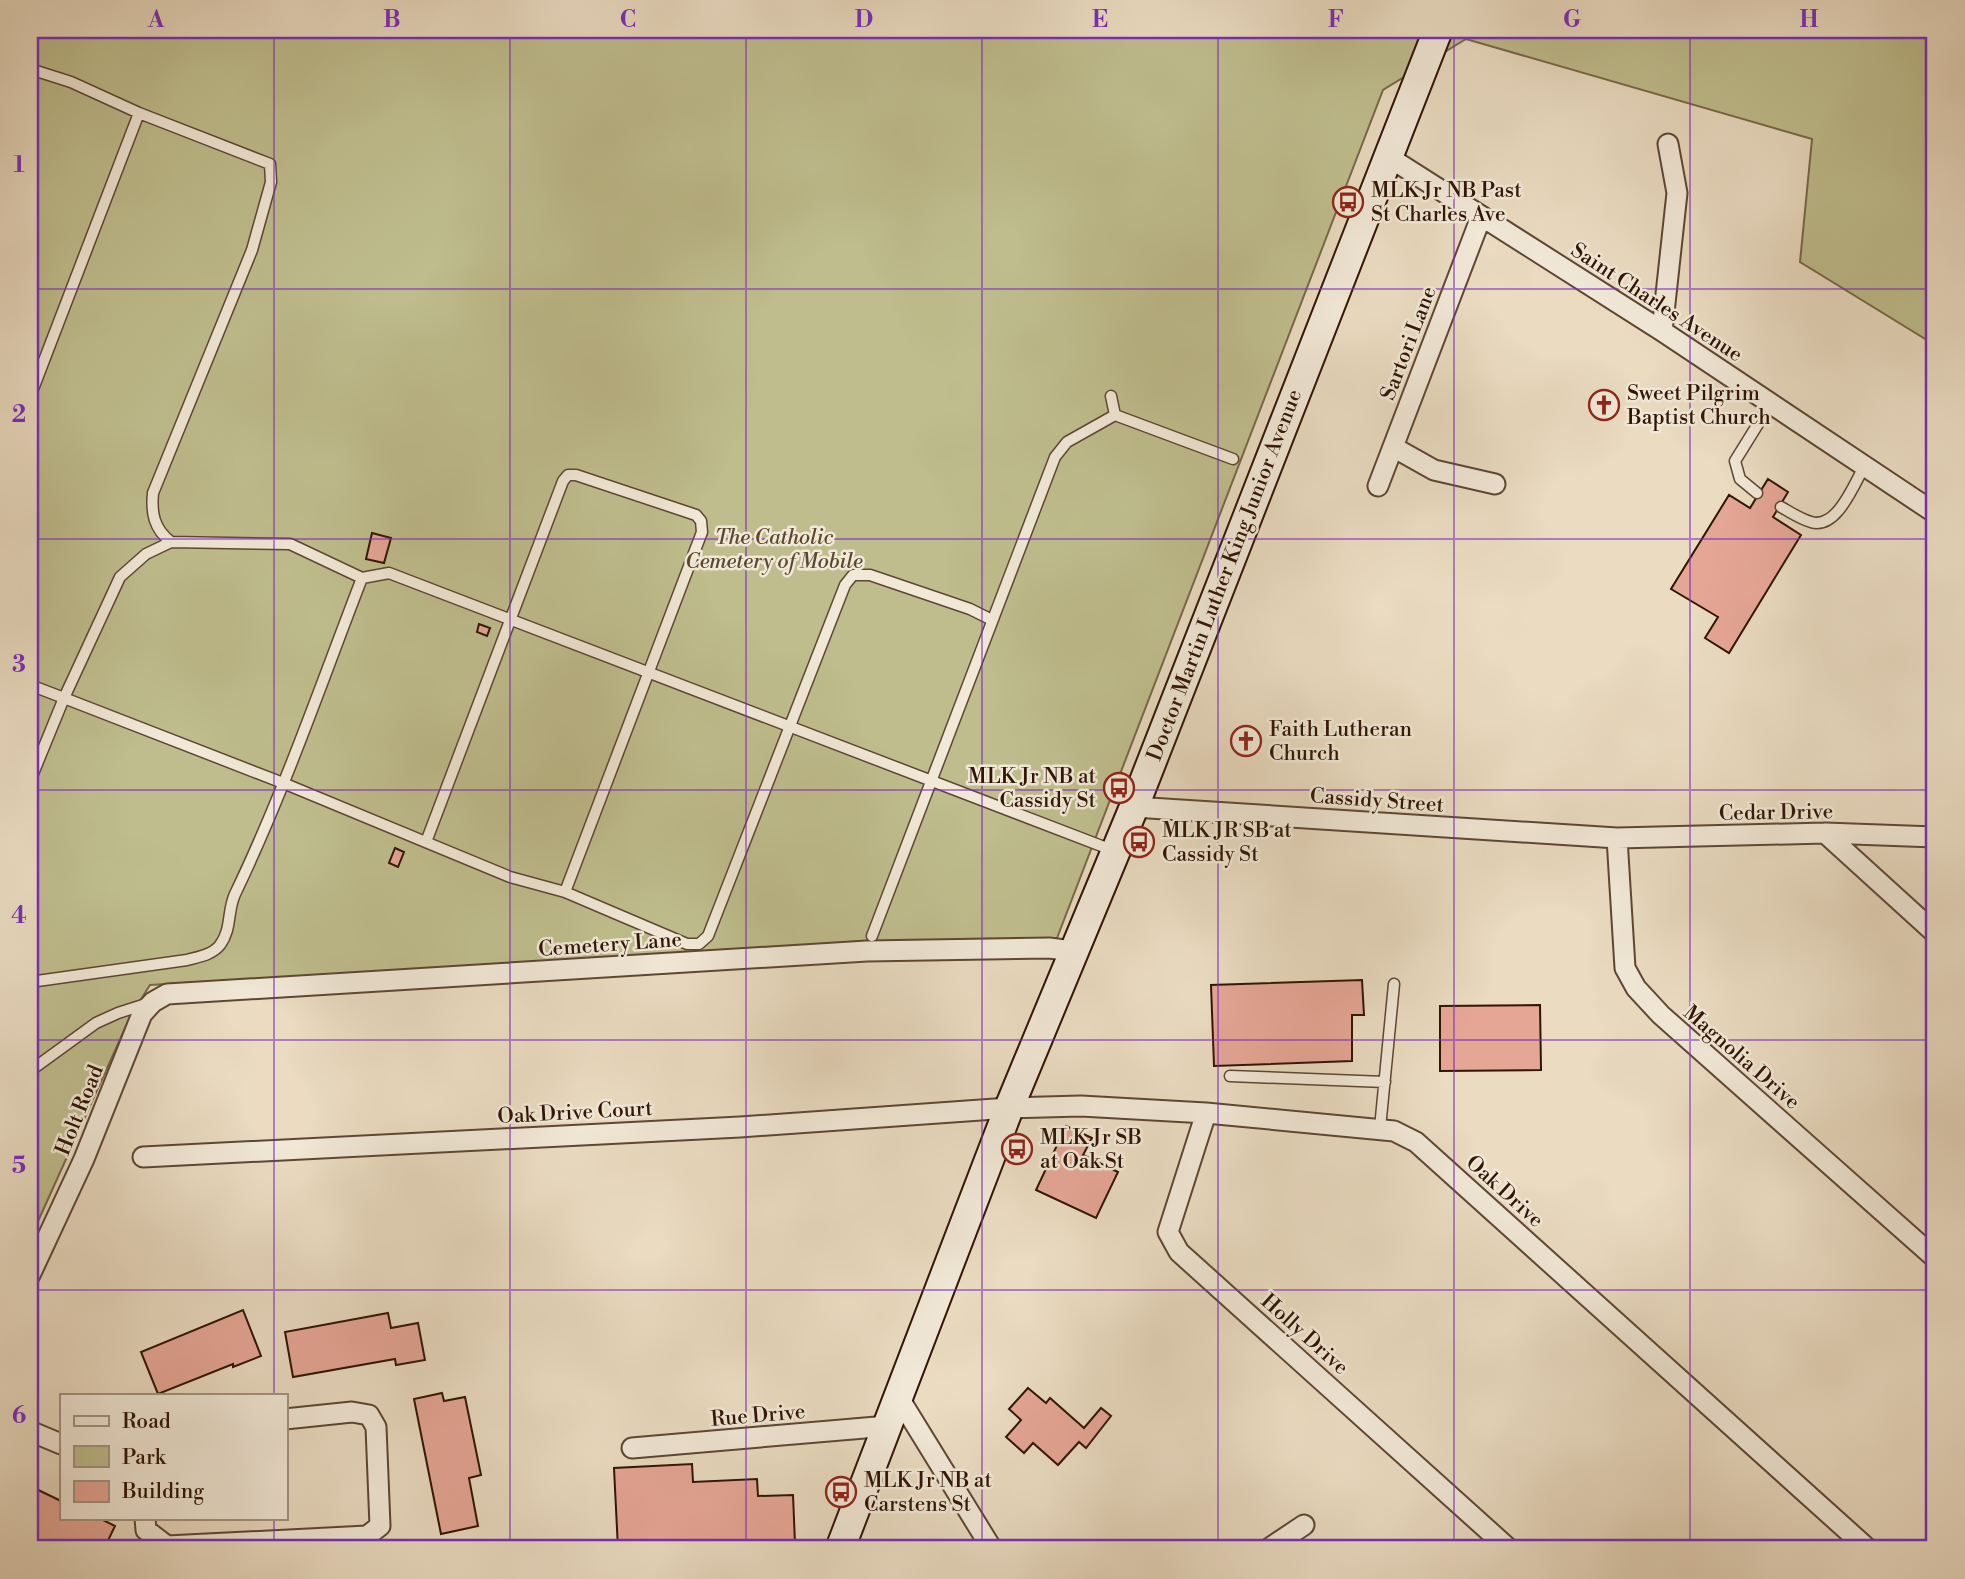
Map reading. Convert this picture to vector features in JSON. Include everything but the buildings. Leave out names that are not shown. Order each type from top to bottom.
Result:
[{"type":"main road","name":"Doctor Martin Luther King Junior Avenue","points":[[840,1549],[1009,1108],[1134,807],[1438,30]]},
{"type":"street","points":[[1662,331],[1677,193],[1668,144]]},
{"type":"street","name":"Saint Charles Avenue","points":[[1387,156],[1662,331],[1935,513]]},
{"type":"street","name":"Sartori Lane","points":[[1378,486],[1480,217]]},
{"type":"street","points":[[1393,447],[1434,470],[1495,484]]},
{"type":"street","name":"Cassidy Street","points":[[1134,807],[1617,838]]},
{"type":"street","points":[[1825,833],[1935,933]]},
{"type":"street","name":"Cedar Drive","points":[[1617,838],[1825,833],[1935,836]]},
{"type":"street","name":"Magnolia Drive","points":[[1617,838],[1625,968],[1636,988],[1661,1015],[1935,1258]]},
{"type":"street","name":"Cemetery Lane","points":[[153,1002],[167,994],[867,951],[1049,948],[1073,951]]},
{"type":"street","name":"Holt Road","points":[[30,1275],[84,1159],[142,1014],[153,1002]]},
{"type":"street","name":"Oak Drive","points":[[1009,1108],[1081,1106],[1206,1112],[1394,1130],[1416,1142],[1868,1549]]},
{"type":"street","name":"Oak Drive Court","points":[[143,1157],[740,1127],[1009,1108]]},
{"type":"street","name":"Holly Drive","points":[[1206,1112],[1168,1232],[1179,1252],[1509,1549]]},
{"type":"street","points":[[899,1398],[992,1549]]},
{"type":"street","points":[[145,1520],[146,1530],[167,1546],[367,1536],[380,1526],[376,1427],[369,1415],[352,1412],[287,1419]]},
{"type":"street","name":"Rue Drive","points":[[632,1448],[888,1426]]},
{"type":"street","points":[[30,1431],[60,1444]]},
{"type":"street","points":[[1268,1549],[1304,1524]]},
{"type":"lane","points":[[30,69],[71,82],[139,113],[270,164],[271,182],[252,250],[153,493],[151,509],[155,522],[162,535],[171,542]]},
{"type":"lane","points":[[30,397],[139,113]]},
{"type":"lane","points":[[1111,396],[1115,415]]},
{"type":"lane","points":[[1757,493],[1740,480],[1735,461],[1771,403]]},
{"type":"lane","points":[[872,936],[1055,457],[1067,442],[1115,415],[1233,458]]},
{"type":"lane","points":[[1781,507],[1813,523],[1827,521],[1838,511],[1865,466]]},
{"type":"lane","points":[[426,842],[563,481],[568,475],[576,475],[696,515],[701,521],[702,533],[565,892]]},
{"type":"lane","points":[[30,781],[64,698],[120,577],[146,554],[171,542],[290,544],[362,578],[389,573],[1115,851]]},
{"type":"lane","points":[[30,685],[283,783],[510,877],[565,892],[687,944],[699,944],[708,936],[845,584],[853,575],[870,575],[970,609],[992,620]]},
{"type":"lane","points":[[30,982],[187,960],[210,953],[220,945],[229,928],[231,901],[247,870],[283,783],[362,578]]},
{"type":"lane","points":[[1380,1128],[1394,984]]},
{"type":"lane","points":[[30,1071],[96,1023],[153,1002]]},
{"type":"lane","points":[[1230,1076],[1385,1082]]},
{"type":"green space","name":"The Catholic Cemetery of Mobile","points":[[30,30],[1935,30],[1935,345],[1800,262],[1812,139],[1466,39],[1383,90],[1057,938],[856,944],[150,985],[131,1015],[30,1239]]},
{"type":"place","name":"MLK Jr NB Past St Charles Ave","points":[[1348,202]]},
{"type":"place","name":"Sweet Pilgrim Baptist Church","points":[[1604,405]]},
{"type":"place","name":"Faith Lutheran Church","points":[[1246,741]]},
{"type":"place","name":"MLK Jr NB at Cassidy St","points":[[1119,788]]},
{"type":"place","name":"MLK JR SB at Cassidy St","points":[[1139,842]]},
{"type":"place","name":"MLK Jr SB at Oak St","points":[[1017,1149]]},
{"type":"place","name":"MLK Jr NB at Carstens St","points":[[841,1492]]}]
